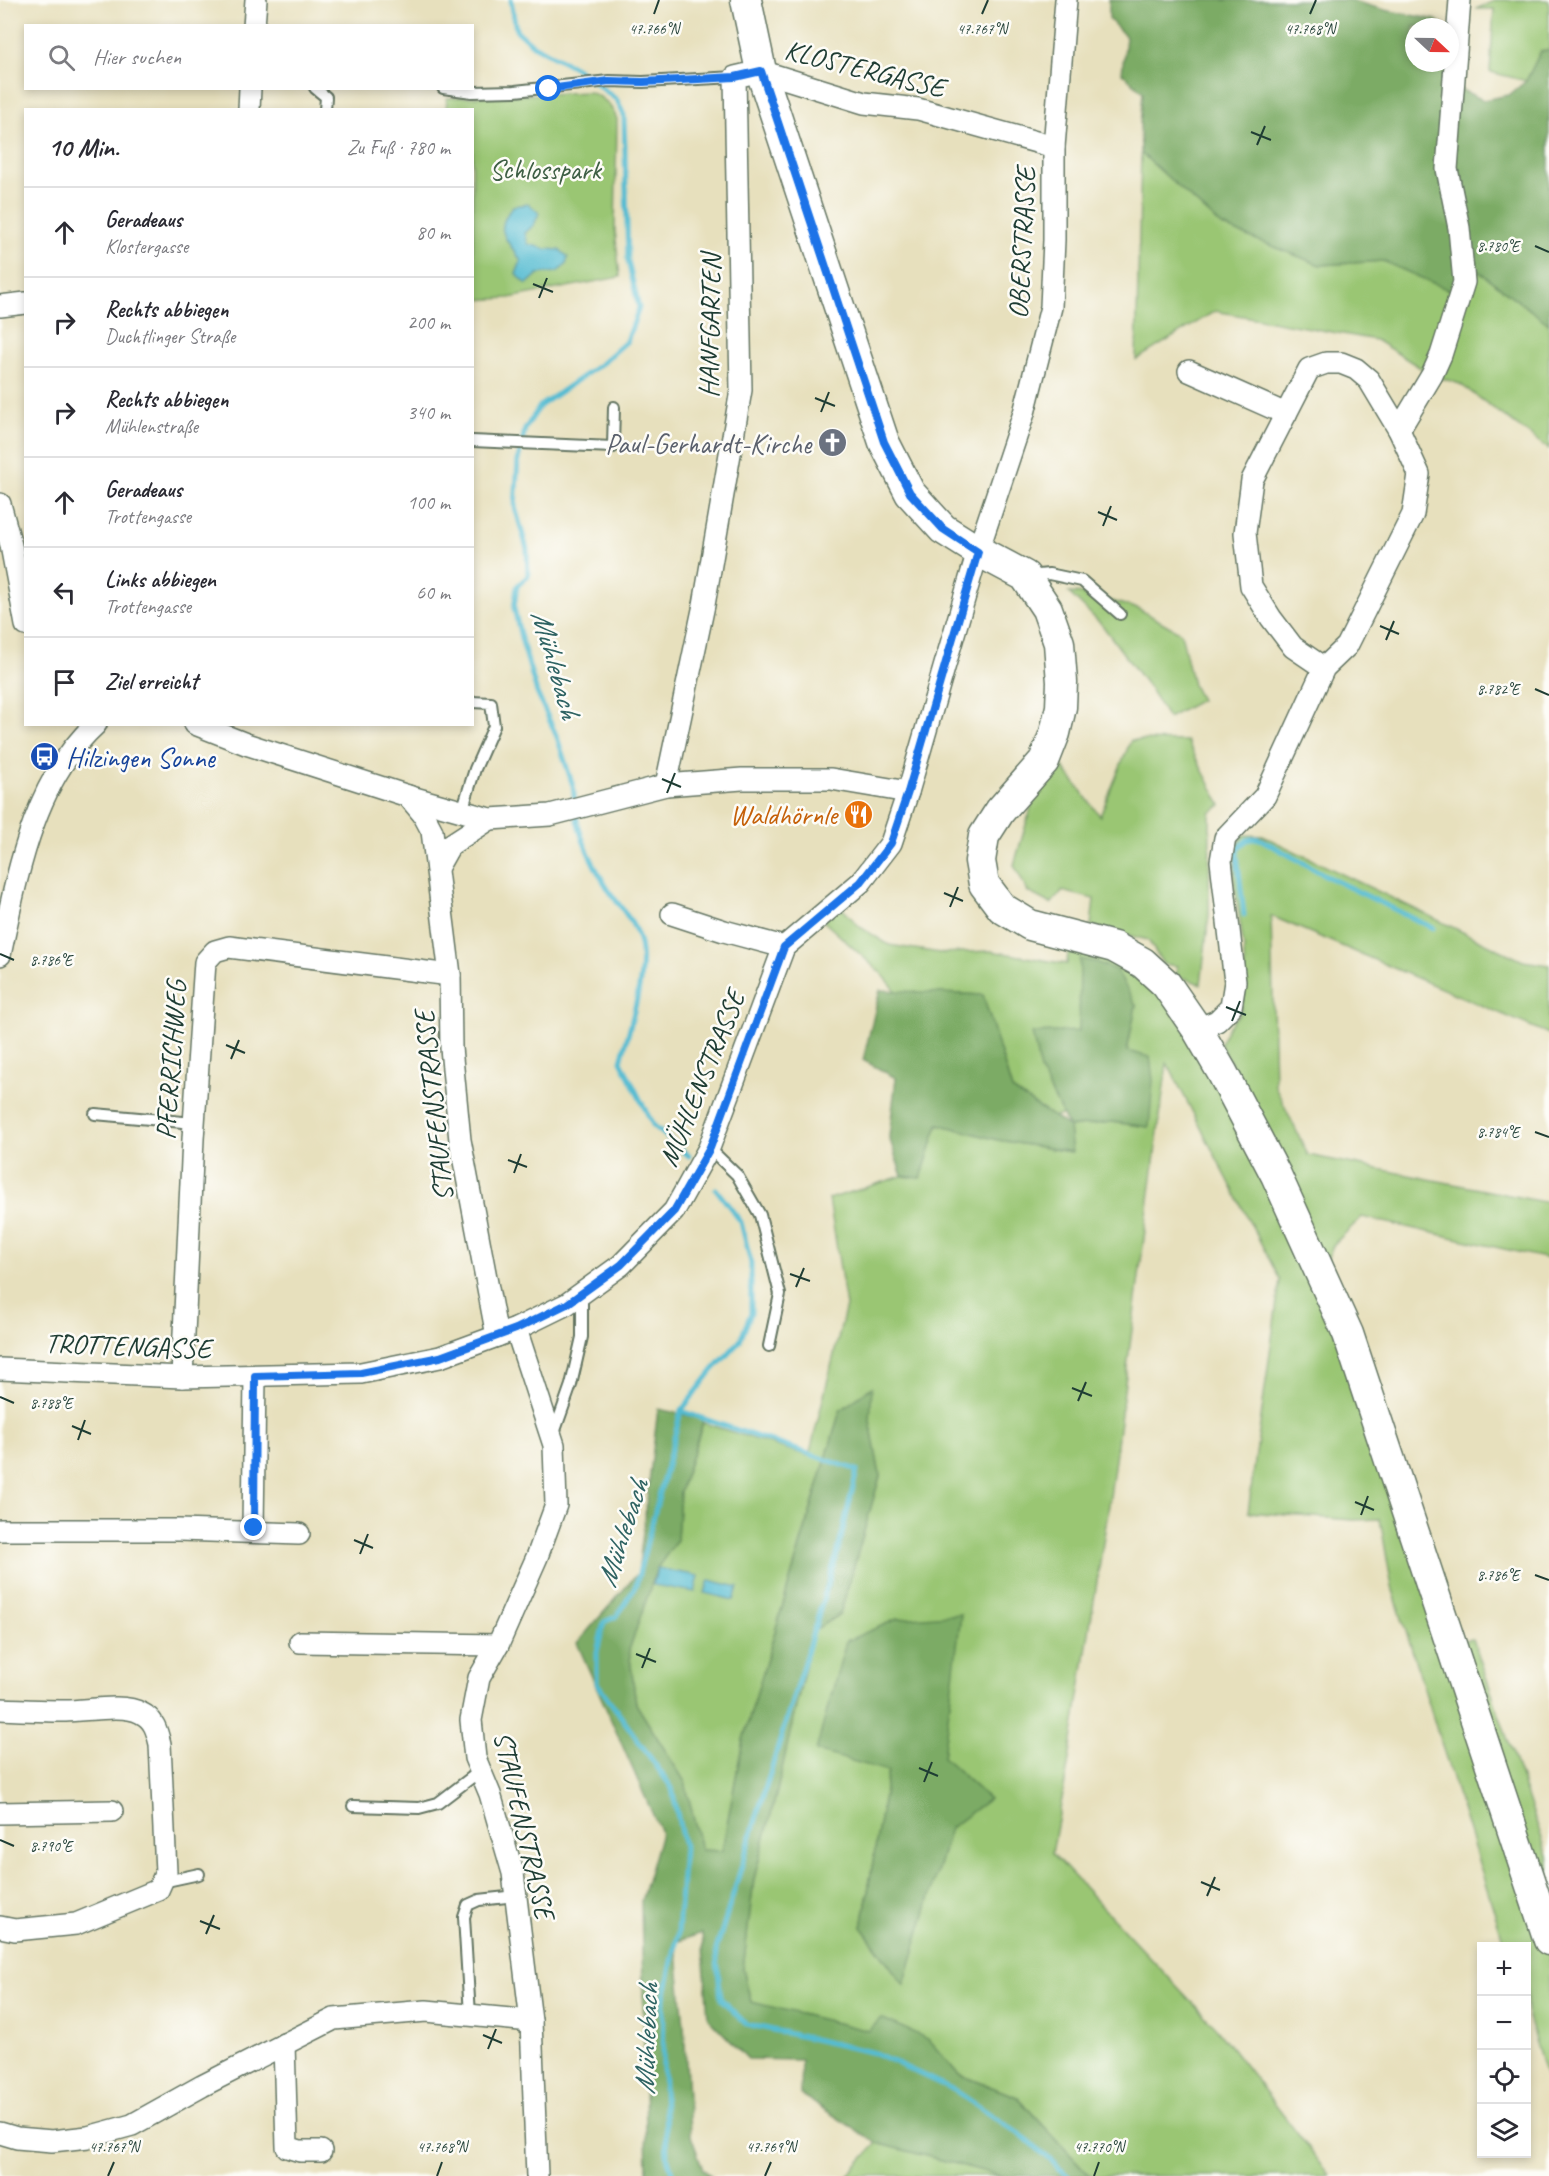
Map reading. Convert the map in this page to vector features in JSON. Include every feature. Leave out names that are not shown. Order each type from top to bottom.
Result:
[{"type":"main road","points":[[746,0],[748,74],[884,442],[910,493],[943,529],[978,552],[1025,576],[1047,609],[1059,643],[1061,707],[1054,733],[1044,760],[1000,811],[984,836],[980,861],[984,884],[1002,908],[1030,925],[1114,947],[1143,963],[1166,984],[1197,1029],[1276,1174],[1348,1334],[1549,1940]]},
{"type":"street","points":[[254,24],[256,0]]},
{"type":"street","name":"OBERSTRASSE","points":[[978,552],[1024,413],[1051,307],[1054,147],[1066,0]]},
{"type":"street","points":[[1399,430],[1441,356],[1464,282],[1459,228],[1447,169],[1460,0]]},
{"type":"street","name":"KLOSTERGASSE","points":[[748,74],[864,103],[918,109],[1054,147]]},
{"type":"street","name":"HANFGARTEN","points":[[666,785],[704,605],[741,390],[748,74]]},
{"type":"street","points":[[249,108],[250,90]]},
{"type":"street","points":[[0,306],[24,303]]},
{"type":"street","points":[[1197,1029],[1217,1021],[1231,1007],[1235,982],[1221,861],[1225,838],[1265,796],[1324,668],[1347,646],[1413,514],[1419,474],[1399,430],[1369,380],[1356,369],[1341,363],[1326,363],[1309,369],[1252,480],[1245,533],[1251,586],[1293,647],[1324,668]]},
{"type":"street","points":[[1189,371],[1286,414]]},
{"type":"street","points":[[0,504],[24,615]]},
{"type":"street","name":"MÜHLENSTRASSE","points":[[507,1333],[567,1304],[621,1265],[674,1211],[710,1148],[784,947],[861,882],[891,843],[978,552]]},
{"type":"street","points":[[200,726],[246,744],[408,796],[490,819],[550,815],[666,785],[742,778],[831,779],[908,792]]},
{"type":"street","points":[[0,955],[31,828],[58,771],[86,727]]},
{"type":"street","name":"STAUFENSTRASSE","points":[[408,796],[423,814],[432,831],[450,975],[451,1048],[460,1140],[507,1333],[554,1445],[556,1505],[537,1557],[498,1645],[480,1678],[471,1720],[476,1758],[490,1794],[513,1873],[531,2021],[537,2176]]},
{"type":"street","points":[[437,868],[450,845],[490,819]]},
{"type":"street","points":[[672,914],[784,947]]},
{"type":"street","name":"PFERRICHWEG","points":[[182,1377],[194,1123],[206,962],[215,951],[229,947],[450,975]]},
{"type":"street","name":"TROTTENGASSE","points":[[0,1369],[182,1377],[361,1373],[440,1357],[507,1333]]},
{"type":"street","points":[[254,1528],[255,1376]]},
{"type":"street","points":[[0,1530],[179,1530],[299,1534]]},
{"type":"street","points":[[300,1642],[498,1645]]},
{"type":"street","points":[[0,1709],[68,1711],[127,1709],[140,1712],[151,1720],[157,1730],[160,1743],[166,1872],[158,1890],[76,1924],[15,1930],[0,1927]]},
{"type":"street","points":[[0,1813],[112,1811]]},
{"type":"street","points":[[0,2133],[17,2138],[52,2142],[88,2137],[132,2125],[334,2019],[426,2011],[531,2021]]},
{"type":"street","points":[[284,2044],[287,2147],[300,2151],[321,2151]]},
{"type":"lane","name":"KLOSTERGASSE","points":[[458,90],[515,91],[609,81],[643,82],[748,74]]},
{"type":"lane","points":[[317,90],[326,97],[325,108]]},
{"type":"lane","points":[[474,441],[613,447],[614,407]]},
{"type":"lane","points":[[1025,576],[1049,574],[1082,581],[1120,614]]},
{"type":"lane","points":[[462,811],[475,769],[494,726],[491,703],[474,702]]},
{"type":"lane","points":[[95,1114],[194,1123]]},
{"type":"lane","points":[[710,1148],[737,1175],[760,1215],[780,1294],[769,1346]]},
{"type":"lane","points":[[552,1438],[571,1385],[582,1337],[582,1293]]},
{"type":"lane","points":[[354,1806],[419,1808],[438,1803],[480,1771]]},
{"type":"lane","points":[[162,1882],[199,1874]]},
{"type":"lane","points":[[470,2015],[464,1917],[468,1905],[478,1900],[516,1896]]},
{"type":"green space","points":[[1109,0],[1349,0],[1426,18],[1405,18],[1405,72],[1451,72],[1453,86],[1483,100],[1509,95],[1526,81],[1541,51],[1549,50],[1549,324],[1462,259],[1460,295],[1383,261],[1320,265],[1222,226],[1141,153],[1140,124],[1143,92],[1122,73],[1126,37],[1109,19]]},
{"type":"green space","points":[[1496,0],[1549,0],[1549,50],[1541,51],[1526,81],[1490,72],[1494,9],[1476,9]]},
{"type":"green space","name":"Schlosspark","points":[[589,92],[606,102],[617,119],[615,230],[620,277],[509,298],[474,300],[474,108],[446,108],[447,98]]},
{"type":"green space","points":[[1141,153],[1222,226],[1320,265],[1383,261],[1460,295],[1462,259],[1549,324],[1549,449],[1460,384],[1432,375],[1376,340],[1215,311],[1136,360]]},
{"type":"green space","points":[[1069,593],[1087,594],[1139,609],[1181,633],[1193,685],[1201,700],[1168,718],[1150,689],[1102,625]]},
{"type":"green space","points":[[1131,740],[1187,741],[1221,805],[1210,813],[1209,915],[1201,984],[1177,976],[1177,966],[1163,964],[1148,940],[1091,926],[1094,899],[1062,891],[1051,904],[1028,892],[1014,865],[1035,794],[1063,767],[1100,816]]},
{"type":"green space","points":[[1243,835],[1263,836],[1523,961],[1549,965],[1549,1034],[1271,916],[1275,1086],[1308,1155],[1549,1203],[1549,1259],[1362,1217],[1334,1244],[1324,1266],[1266,1124],[1220,1044],[1229,1026],[1240,1013],[1245,990],[1244,948],[1234,882],[1235,848]]},
{"type":"green space","points":[[837,903],[860,927],[889,945],[940,953],[991,951],[1067,964],[1068,953],[1083,936],[1143,963],[1276,1175],[1451,1642],[1473,1639],[1549,1859],[1549,2086],[1531,2027],[1531,1942],[1504,1942],[1392,1587],[1380,1519],[1353,1520],[1248,1512],[1280,1280],[1167,1063],[1109,1505],[1052,1853],[1217,2029],[1330,2176],[1090,2176],[1017,2097],[958,2074],[927,2039],[869,2031],[751,2002],[743,1969],[754,1879],[777,1791],[813,1630],[840,1614],[880,1476],[870,1421],[871,1388],[840,1411],[743,1740],[722,1851],[701,1850],[685,1782],[636,1704],[629,1650],[657,1568],[677,1540],[680,1491],[703,1423],[809,1456],[846,1306],[829,1199],[902,1176],[921,1178],[938,1124],[998,1140],[1071,1152],[1069,1127],[1112,1122],[1149,1127],[1127,1051],[1136,1005],[1079,1031],[1040,1070],[1063,1115],[1053,1117],[1012,1090],[983,995],[897,992],[882,974],[819,917]],"holes":[[[960,1614],[943,1757],[989,1799],[950,1828],[904,1984],[862,1928],[888,1770]]]},
{"type":"green space","points":[[1080,959],[1096,962],[1116,970],[1136,1005],[1127,1051],[1150,1057],[1153,1080],[1149,1127],[1112,1122],[1069,1127],[1072,1152],[998,1140],[938,1124],[921,1178],[902,1176],[889,1137],[896,1078],[863,1060],[880,990],[983,995],[1012,1090],[1068,1126],[1040,1070],[1032,1033],[1079,1031]]},
{"type":"green space","points":[[872,1387],[870,1421],[880,1476],[840,1614],[813,1631],[777,1791],[754,1879],[743,1969],[751,2002],[869,2031],[881,2018],[928,2039],[958,2074],[1017,2097],[1090,2176],[1002,2176],[877,2143],[800,2094],[801,2060],[748,2059],[708,2018],[702,1933],[676,1942],[684,2025],[690,2133],[703,2169],[711,2176],[647,2176],[641,1901],[661,1833],[577,1643],[638,1573],[658,1409],[704,1419],[680,1491],[677,1540],[657,1568],[629,1650],[636,1704],[685,1782],[701,1850],[722,1851],[743,1740],[840,1411]]},
{"type":"green space","points":[[961,1614],[943,1757],[989,1799],[950,1828],[904,1985],[862,1928],[888,1771],[816,1751],[846,1641],[897,1619]]},
{"type":"green space","points":[[877,2143],[1002,2176],[847,2176]]},
{"type":"water","points":[[529,204],[539,213],[534,225],[525,233],[528,244],[560,250],[568,257],[566,265],[557,272],[538,274],[527,284],[516,274],[521,261],[504,235],[503,222],[513,206]]},
{"type":"water","points":[[657,1568],[699,1576],[695,1592],[653,1585]]},
{"type":"water","points":[[709,1580],[738,1587],[734,1600],[705,1593]]},
{"type":"waterway","name":"Mühlebach","points":[[511,0],[516,30],[533,45],[576,68],[617,100],[624,115],[628,261],[639,308],[627,341],[602,363],[540,406],[525,429],[518,460],[515,507],[527,549],[528,576],[517,586],[514,608],[537,693],[557,737],[573,786],[575,804]]},
{"type":"waterway","name":"Mühlebach","points":[[576,814],[580,833],[593,863],[631,922],[640,944],[642,957],[639,987],[621,1061],[653,1125],[689,1156]]},
{"type":"waterway","points":[[1244,915],[1238,848],[1247,840],[1256,838],[1334,880],[1433,928]]},
{"type":"waterway","name":"Mühlebach","points":[[673,2176],[667,2156],[663,2065],[664,1998],[678,1934],[684,1847],[672,1788],[597,1683],[597,1652],[604,1622],[617,1616],[636,1585],[681,1411],[713,1370],[740,1341],[751,1313],[751,1263],[741,1222],[716,1189]]},
{"type":"waterway","points":[[681,1411],[857,1470],[838,1551],[716,1950],[721,1999],[746,2024],[875,2053],[956,2091],[1028,2140],[1068,2176]]},
{"type":"place","name":"Paul-Gerhardt-Kirche","points":[[832,443]]},
{"type":"place","name":"Hilzingen Sonne","points":[[45,757]]},
{"type":"place","name":"Waldhörnle","points":[[858,814]]},
{"type":"route","points":[[254,1528],[255,1376],[361,1373],[440,1357],[516,1329],[567,1304],[621,1265],[674,1211],[710,1148],[784,947],[861,882],[891,843],[978,552],[943,529],[910,493],[884,442],[761,71],[735,77],[643,82],[609,81],[549,89]]}]
